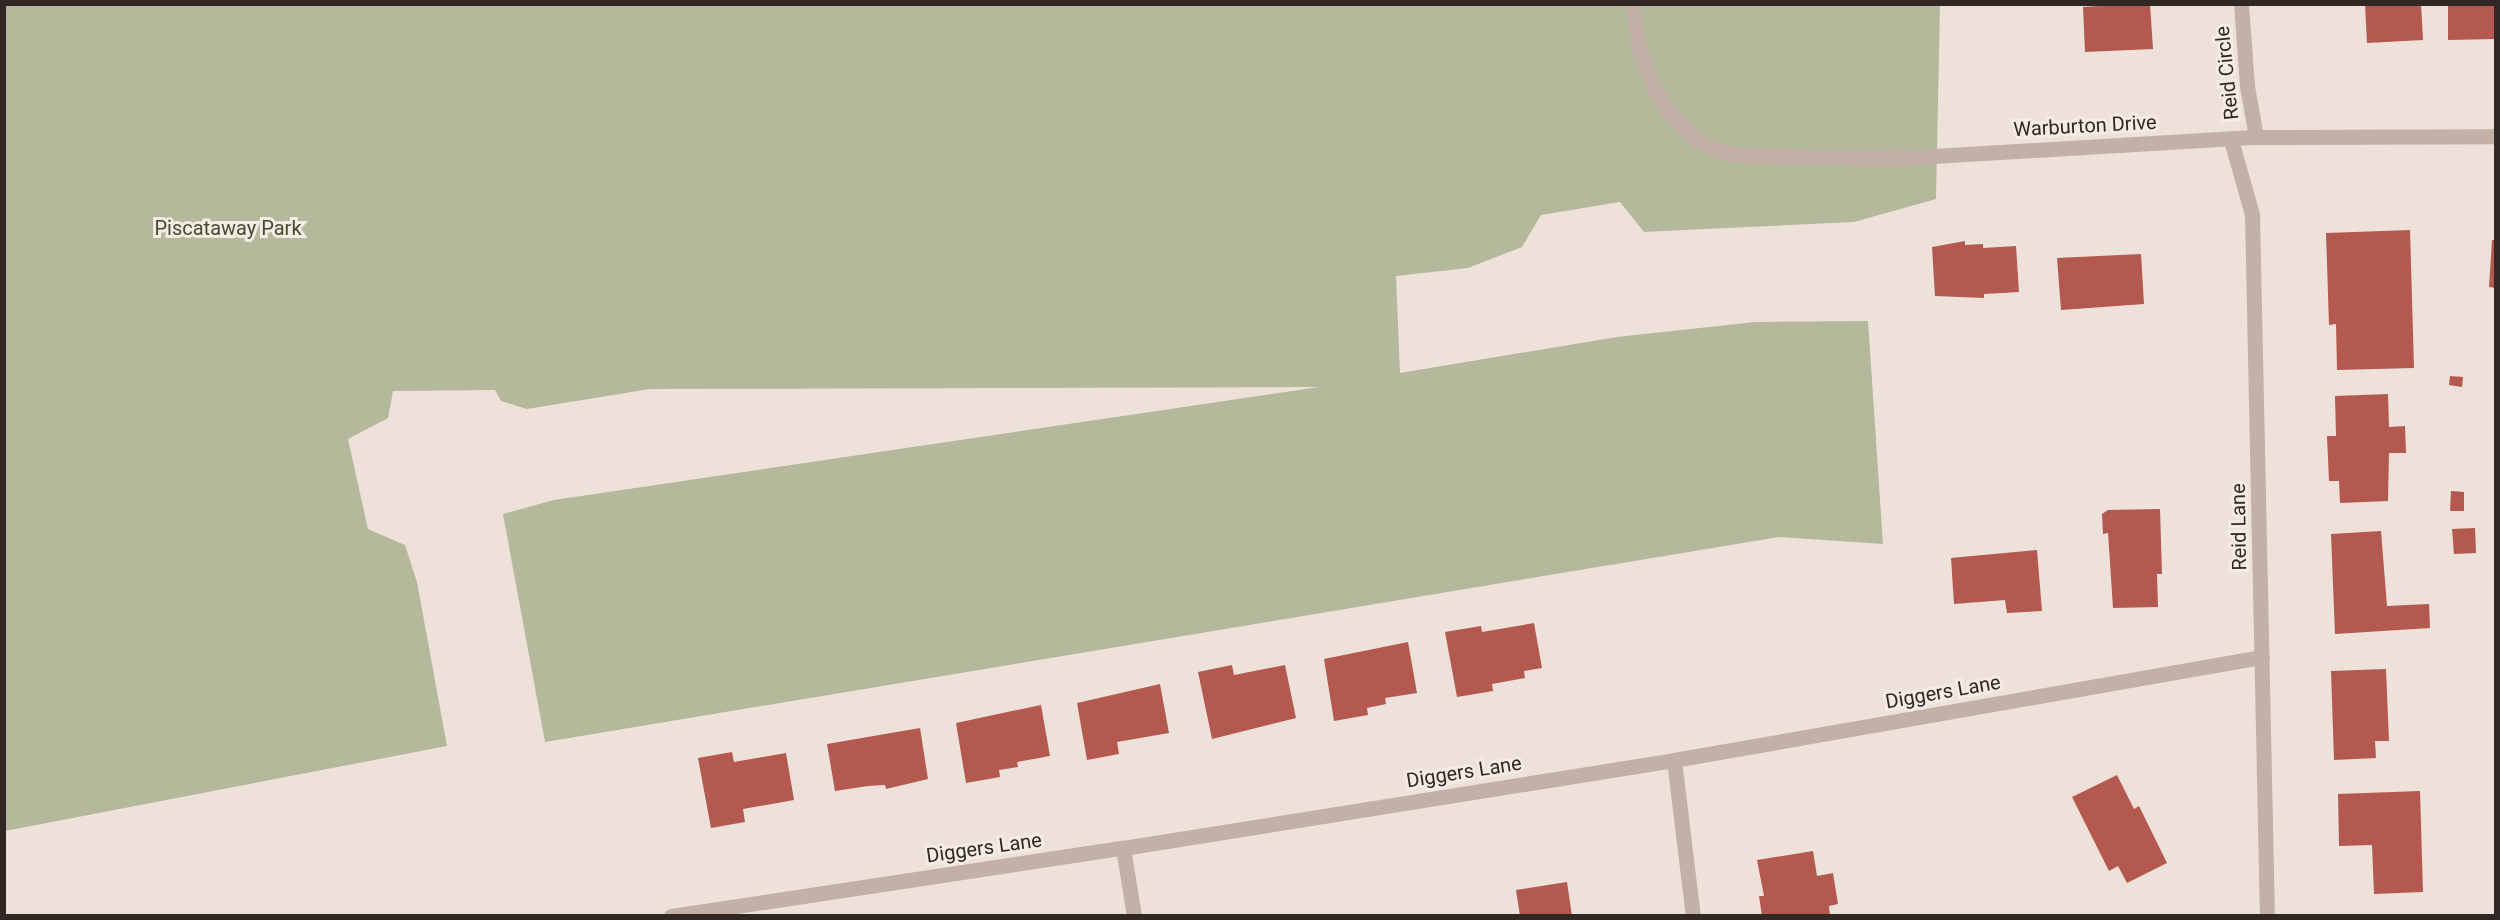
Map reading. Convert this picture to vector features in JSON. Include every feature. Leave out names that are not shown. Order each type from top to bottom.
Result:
[{"type":"street","name":"Warburton Drive","points":[[1632,4],[1638,45],[1653,86],[1683,129],[1718,151],[1772,158],[1900,158],[2256,137],[2496,136]]},
{"type":"street","name":"Reid Circle","points":[[2241,4],[2247,86],[2256,137]]},
{"type":"street","name":"Reid Lane","points":[[2231,140],[2252,214],[2267,915]]},
{"type":"street","name":"Diggers Lane","points":[[671,915],[1123,848],[1674,760],[2262,657]]},
{"type":"street","points":[[1674,760],[1693,915]]},
{"type":"street","points":[[1123,848],[1134,915]]},
{"type":"green space","name":"Piscataway Park","points":[[5,5],[1940,5],[1936,199],[1854,222],[1644,232],[1620,202],[1541,215],[1522,247],[1468,268],[1396,276],[1400,373],[1617,337],[1755,322],[1868,321],[1883,544],[1779,537],[545,742],[503,514],[554,500],[1319,387],[650,389],[527,409],[501,401],[495,390],[393,391],[388,418],[348,439],[368,529],[405,545],[417,582],[447,746],[5,831]]},
{"type":"building","points":[[2150,4],[2153,49],[2085,52],[2083,7]]},
{"type":"building","points":[[2365,4],[2421,4],[2423,40],[2367,43]]},
{"type":"building","points":[[2448,4],[2496,4],[2496,39],[2448,40]]},
{"type":"building","points":[[2410,230],[2414,368],[2337,370],[2336,324],[2329,325],[2326,233]]},
{"type":"building","points":[[2492,240],[2496,240],[2496,288],[2489,287]]},
{"type":"building","points":[[1965,241],[1965,245],[1983,244],[1983,248],[2016,246],[2019,292],[1984,294],[1984,298],[1935,296],[1932,247]]},
{"type":"building","points":[[2141,254],[2144,304],[2061,310],[2057,258]]},
{"type":"building","points":[[2450,376],[2463,377],[2462,387],[2449,385]]},
{"type":"building","points":[[2388,394],[2389,427],[2405,426],[2406,453],[2389,453],[2388,501],[2340,503],[2339,481],[2329,481],[2327,436],[2336,436],[2335,396]]},
{"type":"building","points":[[2451,491],[2464,492],[2464,511],[2450,511]]},
{"type":"building","points":[[2160,509],[2162,574],[2157,574],[2158,607],[2113,608],[2108,533],[2103,534],[2102,514],[2108,510]]},
{"type":"building","points":[[2475,528],[2476,553],[2454,554],[2452,529]]},
{"type":"building","points":[[2381,531],[2387,606],[2429,604],[2430,628],[2335,634],[2331,534]]},
{"type":"building","points":[[2037,550],[2042,611],[2007,613],[2005,600],[1954,604],[1951,558]]},
{"type":"building","points":[[1534,623],[1542,668],[1524,671],[1525,678],[1492,684],[1493,691],[1457,697],[1445,632],[1481,626],[1482,632]]},
{"type":"building","points":[[1408,642],[1417,693],[1385,698],[1386,704],[1367,708],[1368,715],[1334,721],[1324,659]]},
{"type":"building","points":[[1232,665],[1234,675],[1285,665],[1296,718],[1212,739],[1198,672]]},
{"type":"building","points":[[2386,669],[2389,741],[2375,741],[2376,758],[2334,760],[2331,671]]},
{"type":"building","points":[[1160,684],[1169,733],[1117,742],[1119,754],[1087,760],[1077,703]]},
{"type":"building","points":[[1041,705],[1050,756],[1017,762],[1018,767],[999,770],[1000,777],[966,783],[956,723]]},
{"type":"building","points":[[920,728],[928,779],[886,789],[885,785],[835,791],[827,744]]},
{"type":"building","points":[[732,752],[734,762],[786,753],[794,800],[743,809],[745,822],[711,828],[698,758]]},
{"type":"building","points":[[2117,775],[2134,809],[2139,806],[2167,863],[2127,883],[2118,866],[2109,871],[2072,797]]},
{"type":"building","points":[[2420,791],[2423,892],[2374,894],[2372,845],[2339,846],[2338,794]]},
{"type":"building","points":[[1813,851],[1817,876],[1833,873],[1838,904],[1829,906],[1830,916],[1762,916],[1759,896],[1764,896],[1757,860]]},
{"type":"building","points":[[1567,882],[1572,916],[1520,916],[1516,890]]}]
